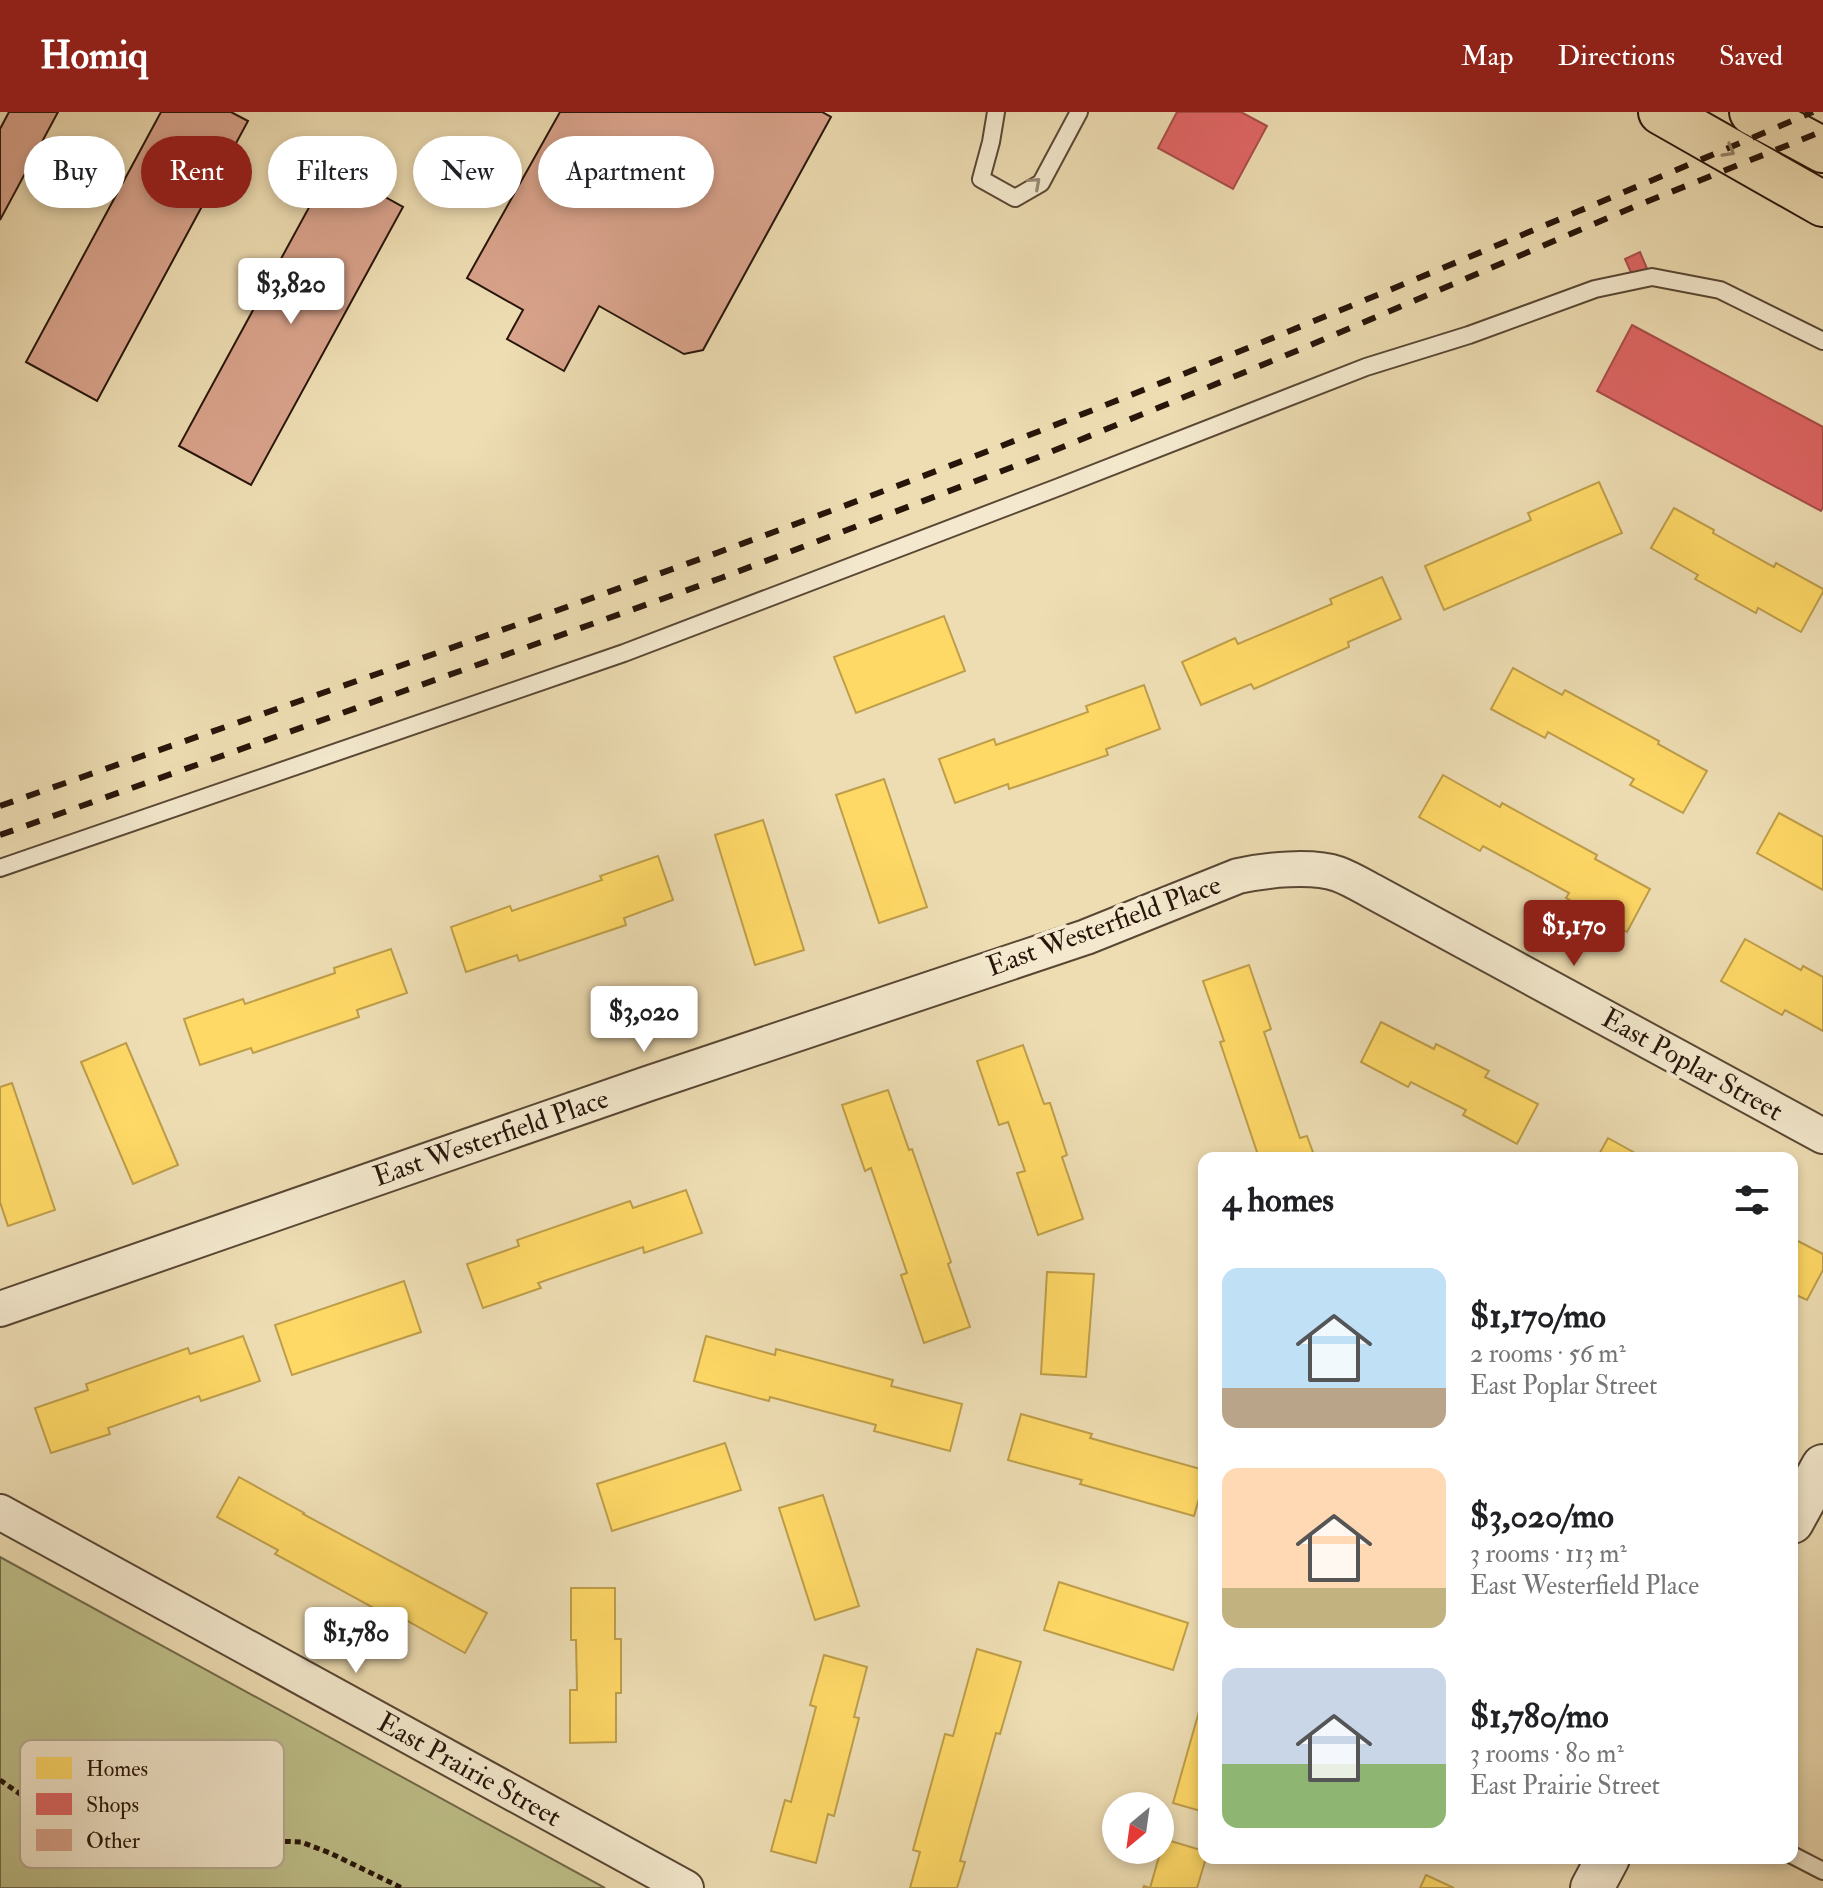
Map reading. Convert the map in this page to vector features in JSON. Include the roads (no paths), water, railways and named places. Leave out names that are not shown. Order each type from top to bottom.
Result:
[{"type":"main road","points":[[1661,112],[1823,204]]},
{"type":"main road","points":[[1752,112],[1823,150]]},
{"type":"street","name":"East Poplar Street","points":[[1303,869],[1336,873],[1372,891],[1823,1136]]},
{"type":"street","name":"East Westerfield Place","points":[[0,1309],[632,1089],[1086,937],[1238,876],[1258,871],[1303,869]]},
{"type":"street","points":[[1798,1511],[1823,1466]]},
{"type":"street","name":"East Prairie Street","points":[[0,1512],[686,1888]]},
{"type":"street","points":[[1592,1888],[1605,1864]]},
{"type":"lane","points":[[996,112],[981,179],[1015,198],[1041,183],[1079,112]]},
{"type":"lane","points":[[0,868],[624,653],[1366,367],[1469,335],[1595,289],[1652,277],[1720,290],[1823,341]]},
{"type":"lane","points":[[1798,1858],[1823,1871]]},
{"type":"railway","points":[[0,806],[861,500],[1192,371],[1813,112]]},
{"type":"railway","points":[[0,835],[721,578],[1036,458],[1636,206],[1823,131]]}]
